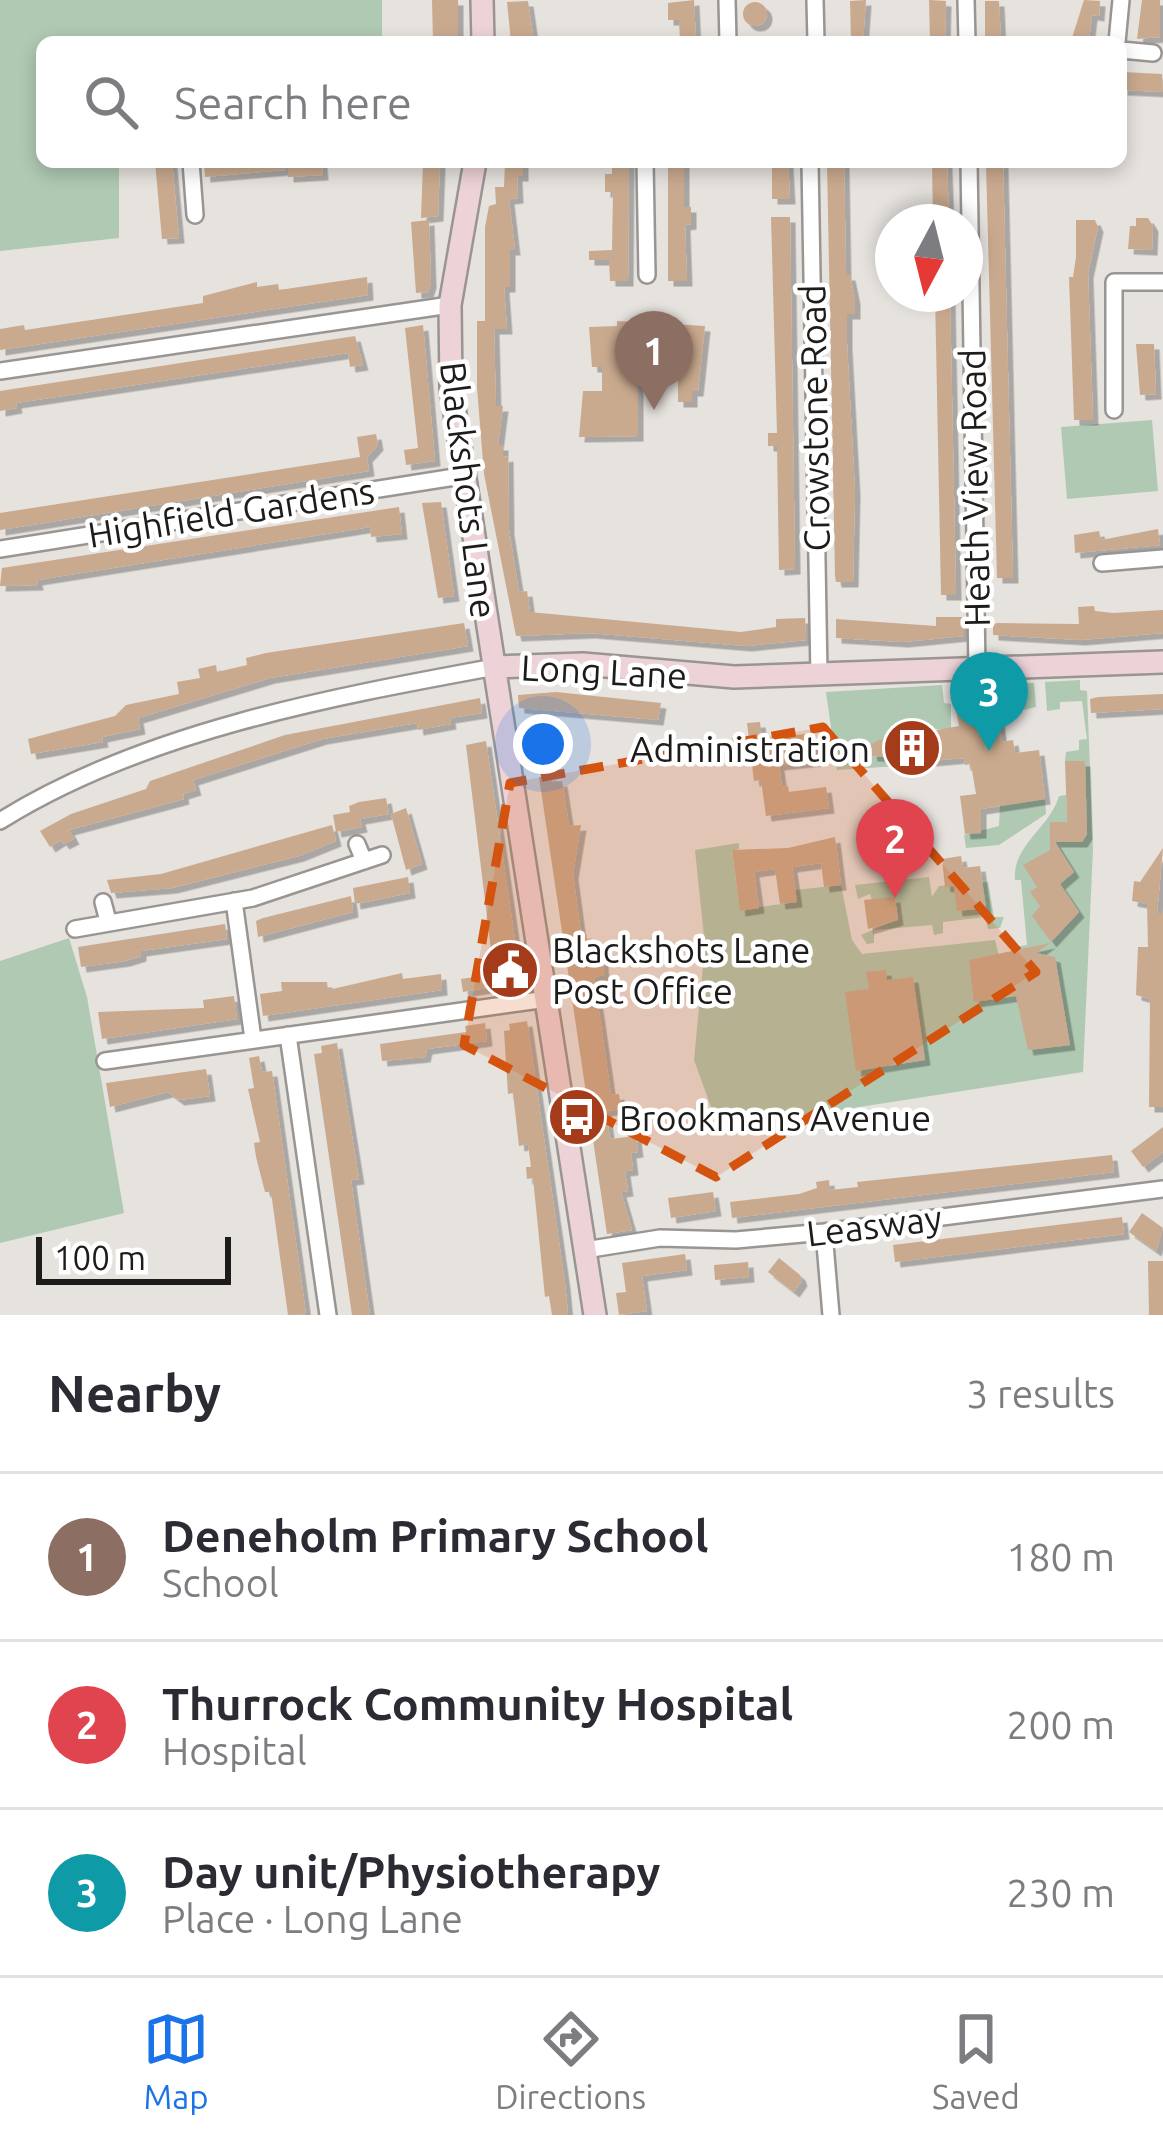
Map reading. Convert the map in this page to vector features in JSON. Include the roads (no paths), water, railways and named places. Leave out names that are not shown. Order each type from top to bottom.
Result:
[{"type":"street","points":[[482,0],[483,36]]},
{"type":"street","points":[[727,0],[728,36]]},
{"type":"street","points":[[815,0],[816,36]]},
{"type":"street","points":[[966,0],[967,36]]},
{"type":"street","points":[[1119,36],[1121,0]]},
{"type":"street","points":[[1127,48],[1153,53]]},
{"type":"street","points":[[191,168],[195,215]]},
{"type":"street","name":"Blackshots Lane","points":[[474,168],[450,305],[451,388],[461,476],[595,1315]]},
{"type":"street","points":[[645,168],[646,275]]},
{"type":"street","name":"Crowstone Road","points":[[810,168],[819,675]]},
{"type":"street","name":"Heath View Road","points":[[969,168],[977,670]]},
{"type":"street","points":[[1114,410],[1114,282],[1163,282]]},
{"type":"street","points":[[0,371],[450,305]]},
{"type":"street","name":"Highfield Gardens","points":[[0,549],[461,476]]},
{"type":"street","points":[[1102,563],[1163,558]]},
{"type":"street","name":"Long Lane","points":[[0,821],[88,775],[222,730],[356,690],[495,667],[583,664],[734,677],[1163,662]]},
{"type":"street","points":[[357,844],[364,861]]},
{"type":"street","points":[[75,929],[234,901],[382,855]]},
{"type":"street","points":[[234,901],[253,1039]]},
{"type":"street","points":[[103,902],[108,921]]},
{"type":"street","points":[[105,1061],[548,999]]},
{"type":"street","points":[[288,1035],[328,1315]]},
{"type":"street","name":"Leasway","points":[[585,1250],[660,1238],[736,1240],[824,1232],[1163,1190]]},
{"type":"street","points":[[824,1232],[831,1315]]},
{"type":"place","name":"Deneholm Primary School","points":[[654,410]]},
{"type":"place","name":"Administration","points":[[912,748]]},
{"type":"place","name":"Day unit/Physiotherapy","points":[[989,751]]},
{"type":"place","name":"Thurrock Community Hospital","points":[[895,898]]},
{"type":"place","name":"Blackshots Lane Post Office","points":[[510,970]]},
{"type":"place","name":"Brookmans Avenue","points":[[577,1117]]}]
